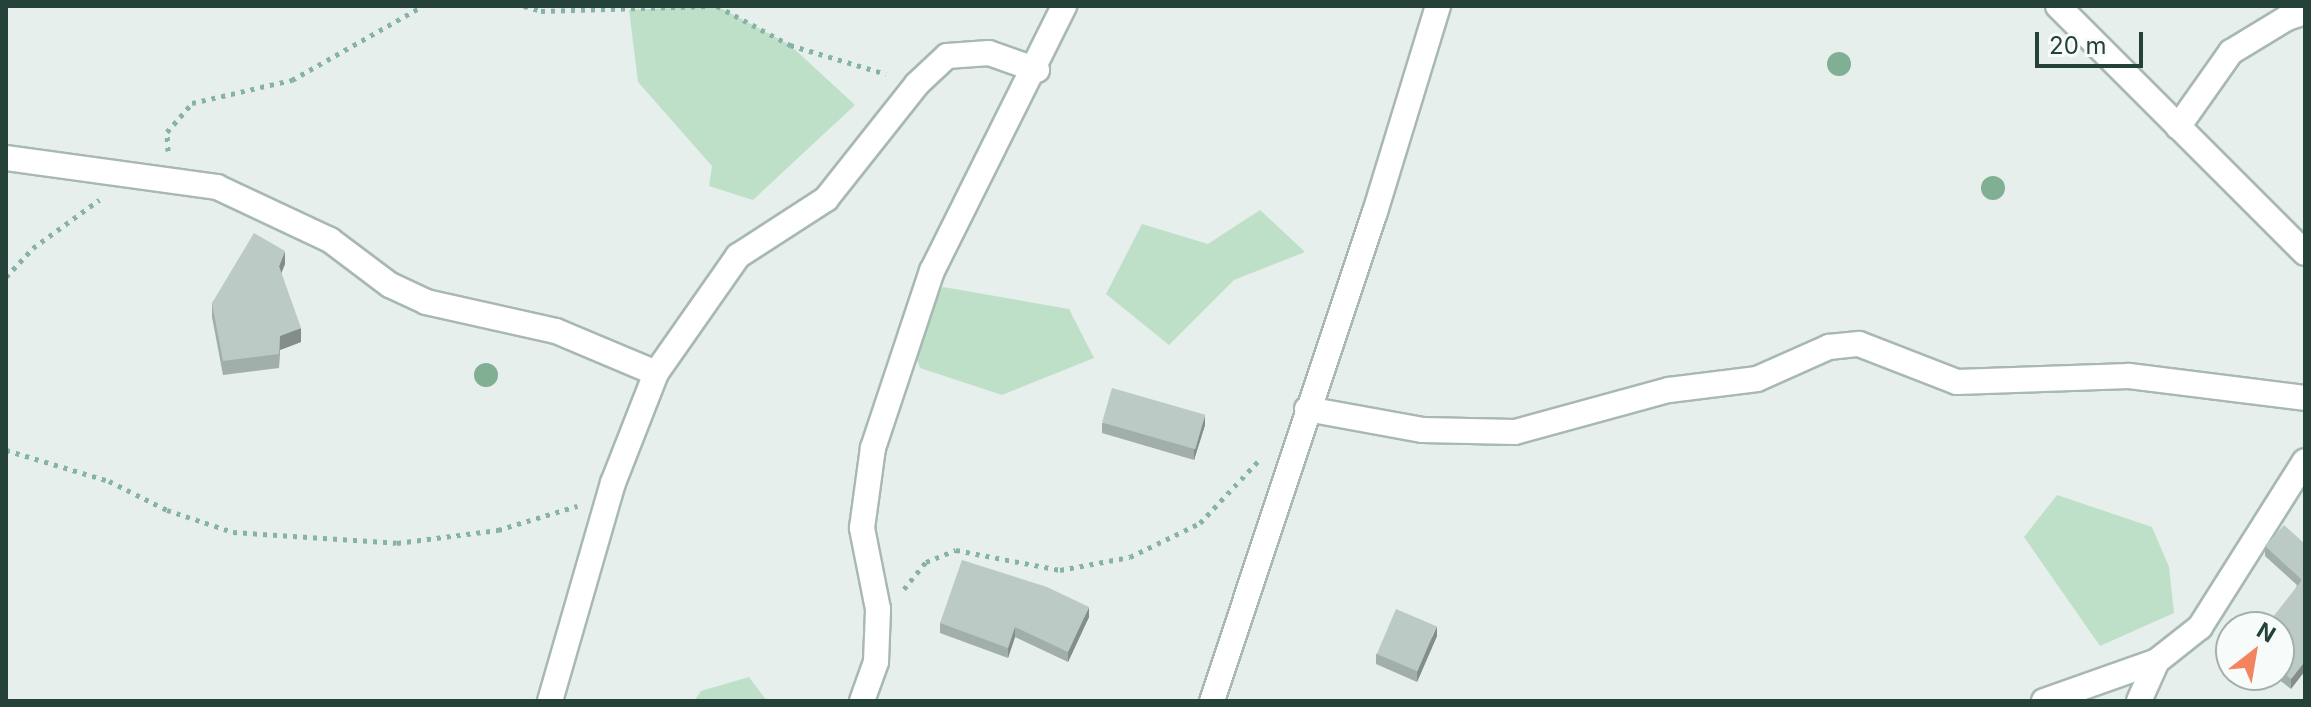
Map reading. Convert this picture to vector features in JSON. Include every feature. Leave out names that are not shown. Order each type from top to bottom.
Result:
[{"type":"street","points":[[862,701],[876,662],[878,609],[862,528],[873,448],[932,271],[1037,70],[1064,6]]},
{"type":"street","points":[[1212,701],[1438,6]]},
{"type":"street","points":[[2058,6],[2305,253]]},
{"type":"street","points":[[2178,127],[2231,52],[2287,18],[2305,12]]},
{"type":"street","points":[[550,701],[613,483],[656,373],[738,256],[826,199],[917,84],[947,56],[969,51],[1037,70]]},
{"type":"street","points":[[6,158],[123,177],[170,179],[217,187],[330,240],[390,285],[426,302],[556,331],[656,373]]},
{"type":"street","points":[[1307,409],[1423,430],[1515,432],[1669,390],[1757,379],[1829,347],[1859,344],[1957,382],[2129,376],[2305,398]]},
{"type":"street","points":[[2044,701],[2157,661],[2200,627],[2297,498],[2305,461]]},
{"type":"street","points":[[2139,701],[2157,661]]},
{"type":"path","points":[[170,179],[167,132],[192,103],[292,80],[423,6]]},
{"type":"path","points":[[524,6],[541,11],[710,6]]},
{"type":"path","points":[[717,6],[790,45],[917,84]]},
{"type":"path","points":[[6,277],[33,248],[93,206],[123,177]]},
{"type":"path","points":[[6,450],[109,481],[167,510],[233,532],[314,540],[397,543],[498,530],[569,510],[613,483]]},
{"type":"path","points":[[878,609],[898,595],[926,562],[956,550],[1060,570],[1130,557],[1200,523],[1264,454]]},
{"type":"green space","points":[[717,6],[790,45],[855,105],[753,200],[709,186],[712,166],[638,82],[629,10]]},
{"type":"green space","points":[[1260,210],[1305,252],[1234,280],[1169,345],[1106,294],[1142,224],[1208,244]]},
{"type":"green space","points":[[943,287],[1069,309],[1094,358],[1002,395],[920,368],[906,329]]},
{"type":"green space","points":[[2057,495],[2152,527],[2169,567],[2174,613],[2100,646],[2024,537]]},
{"type":"green space","points":[[749,677],[767,701],[694,701],[701,691]]},
{"type":"building","points":[[254,233],[285,251],[279,266],[301,328],[280,336],[279,354],[223,361],[212,303]]},
{"type":"building","points":[[1112,388],[1205,415],[1195,449],[1102,423]]},
{"type":"building","points":[[2284,525],[2305,544],[2305,661],[2295,674],[2295,611],[2278,611],[2302,580],[2265,546]]},
{"type":"building","points":[[962,560],[1047,587],[1089,607],[1068,652],[1015,627],[1008,648],[940,623]]},
{"type":"building","points":[[1396,609],[1437,626],[1417,671],[1377,654]]}]
